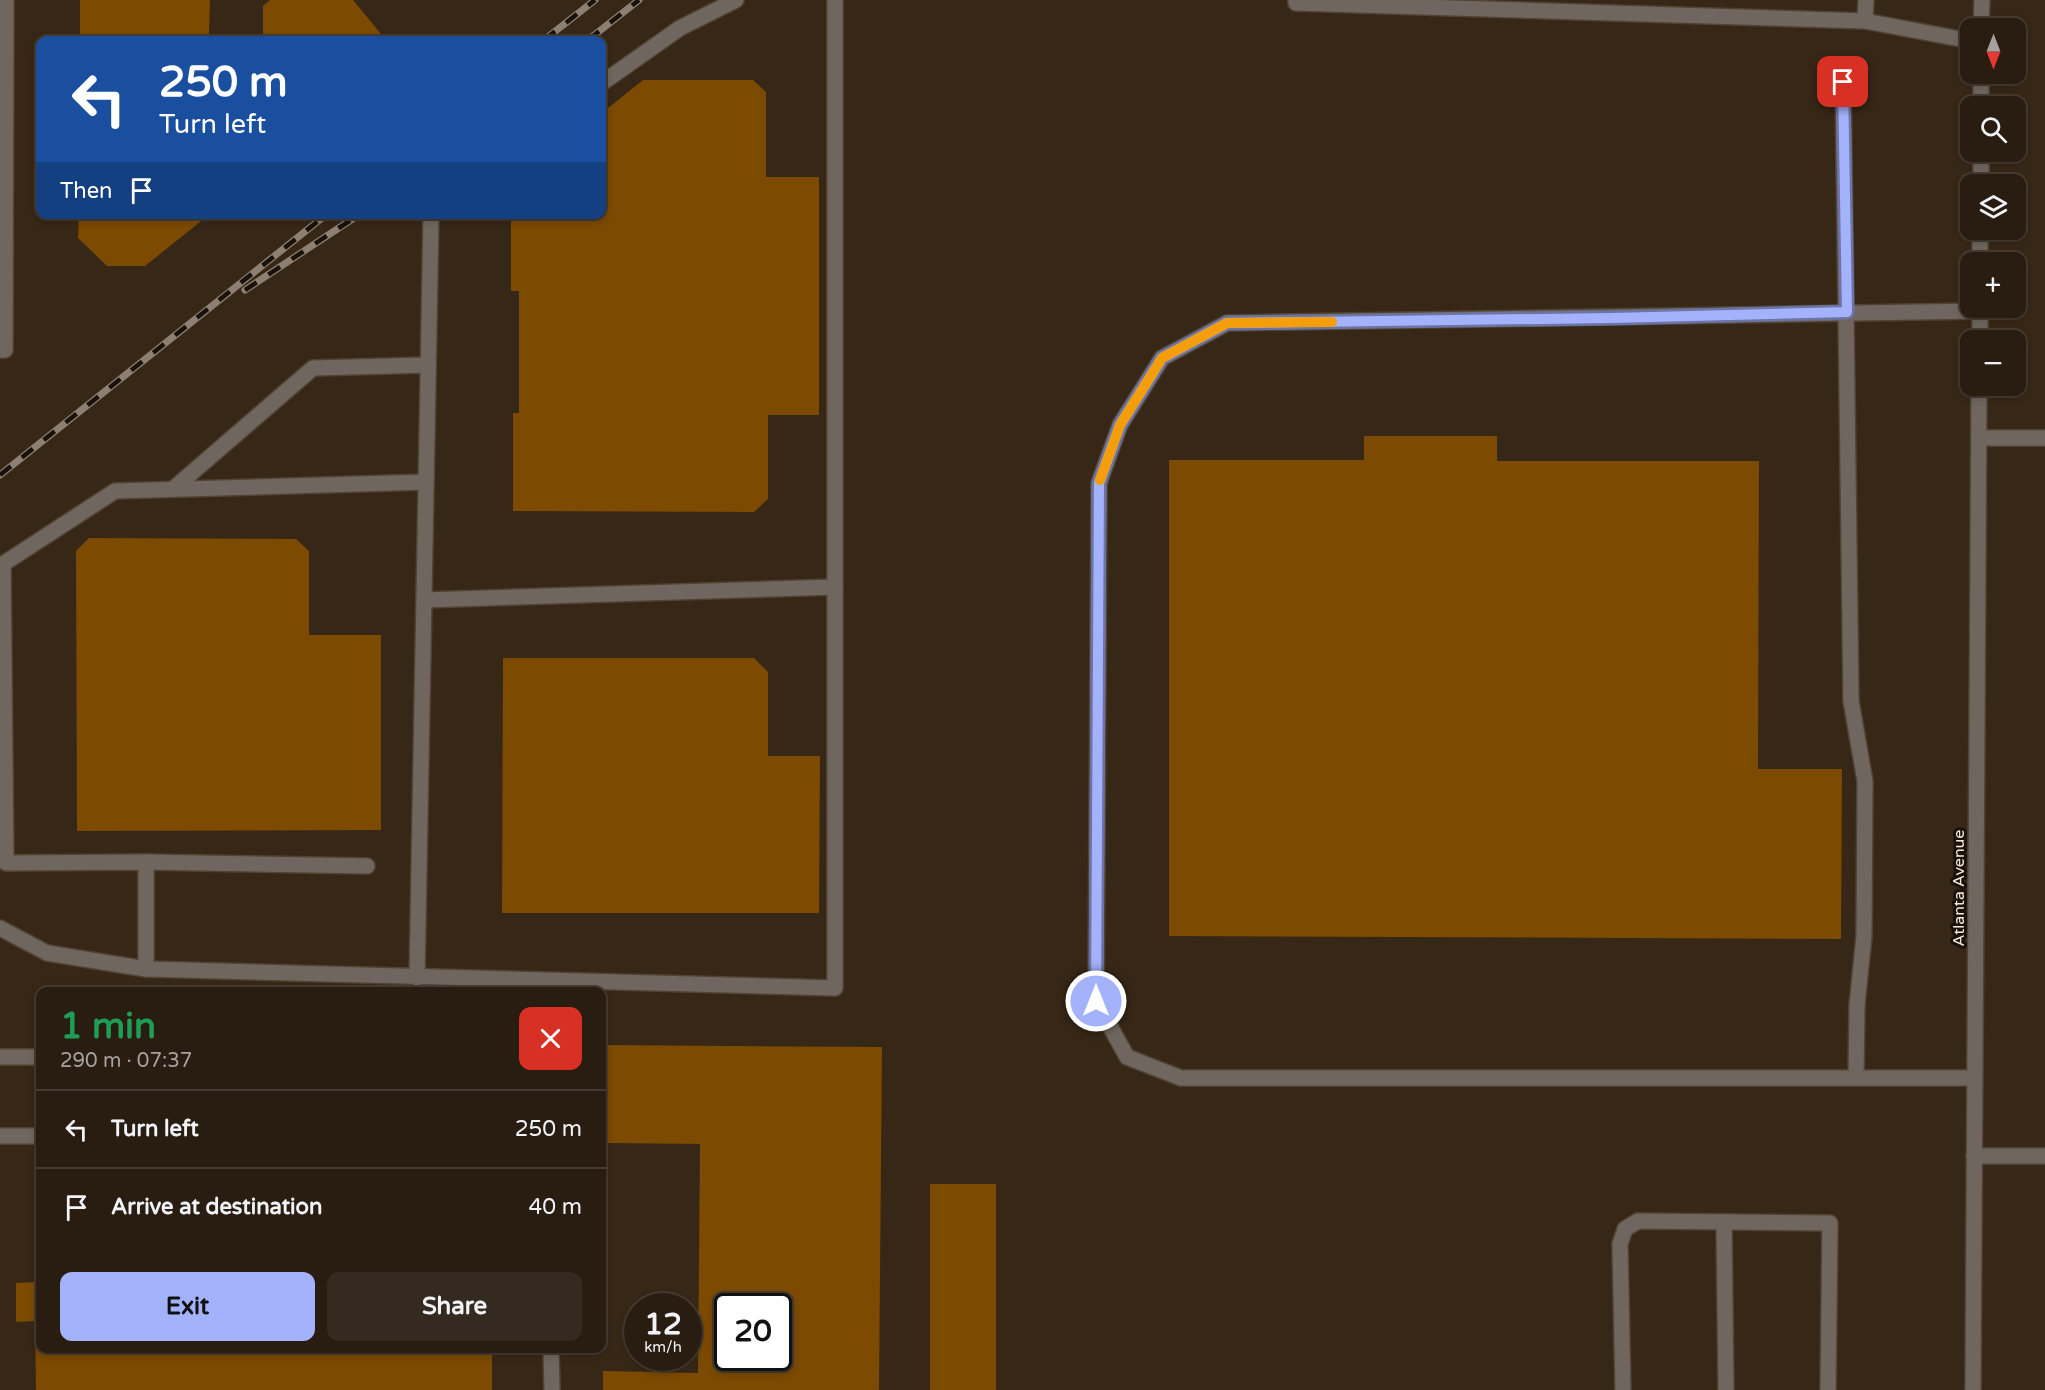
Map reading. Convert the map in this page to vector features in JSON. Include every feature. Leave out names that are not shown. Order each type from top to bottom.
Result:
[{"type":"street","points":[[0,351],[5,350],[6,0]]},
{"type":"street","points":[[606,80],[680,28],[736,0]]},
{"type":"street","points":[[0,928],[47,954],[146,969],[835,988],[835,0]]},
{"type":"street","points":[[1296,0],[1296,3],[1865,21],[1960,39]]},
{"type":"street","points":[[1865,21],[1866,0]]},
{"type":"street","points":[[1982,0],[1982,18]]},
{"type":"street","points":[[1843,82],[1851,701],[1865,781],[1864,936],[1857,1005],[1856,1078]]},
{"type":"street","points":[[417,978],[431,219]]},
{"type":"street","points":[[1960,309],[1612,318],[1227,323],[1162,358],[1120,425],[1099,483],[1096,1001],[1127,1057],[1181,1078],[1974,1078]]},
{"type":"street","points":[[173,489],[313,368],[428,365]]},
{"type":"street","name":"Atlanta Avenue","points":[[1973,1390],[1979,396]]},
{"type":"street","points":[[1979,438],[2045,438]]},
{"type":"street","points":[[367,866],[146,862],[6,863],[3,564],[114,491],[426,482]]},
{"type":"street","points":[[424,600],[835,587]]},
{"type":"street","points":[[146,862],[146,969]]},
{"type":"street","points":[[0,1057],[36,1057]]},
{"type":"street","points":[[0,1136],[36,1136]]},
{"type":"street","points":[[1974,1156],[2045,1156]]},
{"type":"street","points":[[1623,1390],[1620,1244],[1625,1230],[1638,1221],[1830,1223],[1828,1390]]},
{"type":"street","points":[[1724,1222],[1726,1390]]},
{"type":"street","points":[[551,1353],[552,1390]]},
{"type":"building","points":[[80,0],[210,0],[209,35],[263,35],[263,6],[270,0],[353,0],[383,36],[80,36]]},
{"type":"building","points":[[643,80],[753,80],[766,92],[766,177],[819,177],[819,415],[768,415],[768,499],[754,512],[513,511],[513,413],[519,413],[519,291],[511,291],[511,219],[606,219],[606,110]]},
{"type":"building","points":[[79,219],[204,219],[145,266],[107,266],[78,238]]},
{"type":"building","points":[[1364,436],[1497,436],[1497,461],[1759,461],[1758,769],[1842,769],[1841,939],[1169,936],[1169,460],[1364,460]]},
{"type":"building","points":[[89,538],[296,539],[309,551],[309,635],[381,635],[381,830],[77,831],[76,551]]},
{"type":"building","points":[[503,658],[754,658],[768,672],[768,756],[820,756],[819,913],[502,913]]},
{"type":"building","points":[[606,1045],[882,1047],[879,1390],[603,1390],[603,1371],[698,1373],[702,1371],[702,1293],[699,1293],[700,1144],[606,1143]]},
{"type":"building","points":[[35,1180],[36,1180],[36,1282]]},
{"type":"building","points":[[930,1184],[996,1184],[996,1390],[930,1390]]},
{"type":"building","points":[[36,1282],[36,1353],[492,1353],[492,1390],[36,1390],[35,1321],[16,1322],[16,1283]]},
{"type":"railway","points":[[549,36],[595,0]]},
{"type":"railway","points":[[593,36],[639,0]]},
{"type":"railway","points":[[0,475],[321,219]]},
{"type":"railway","points":[[245,290],[352,219]]},
{"type":"slow traffic","points":[[1100,480],[1120,425],[1162,358],[1227,323],[1332,322]]},
{"type":"route","points":[[1096,1001],[1099,483],[1120,425],[1162,358],[1227,323],[1612,318],[1762,312],[1847,312],[1843,82]]}]
